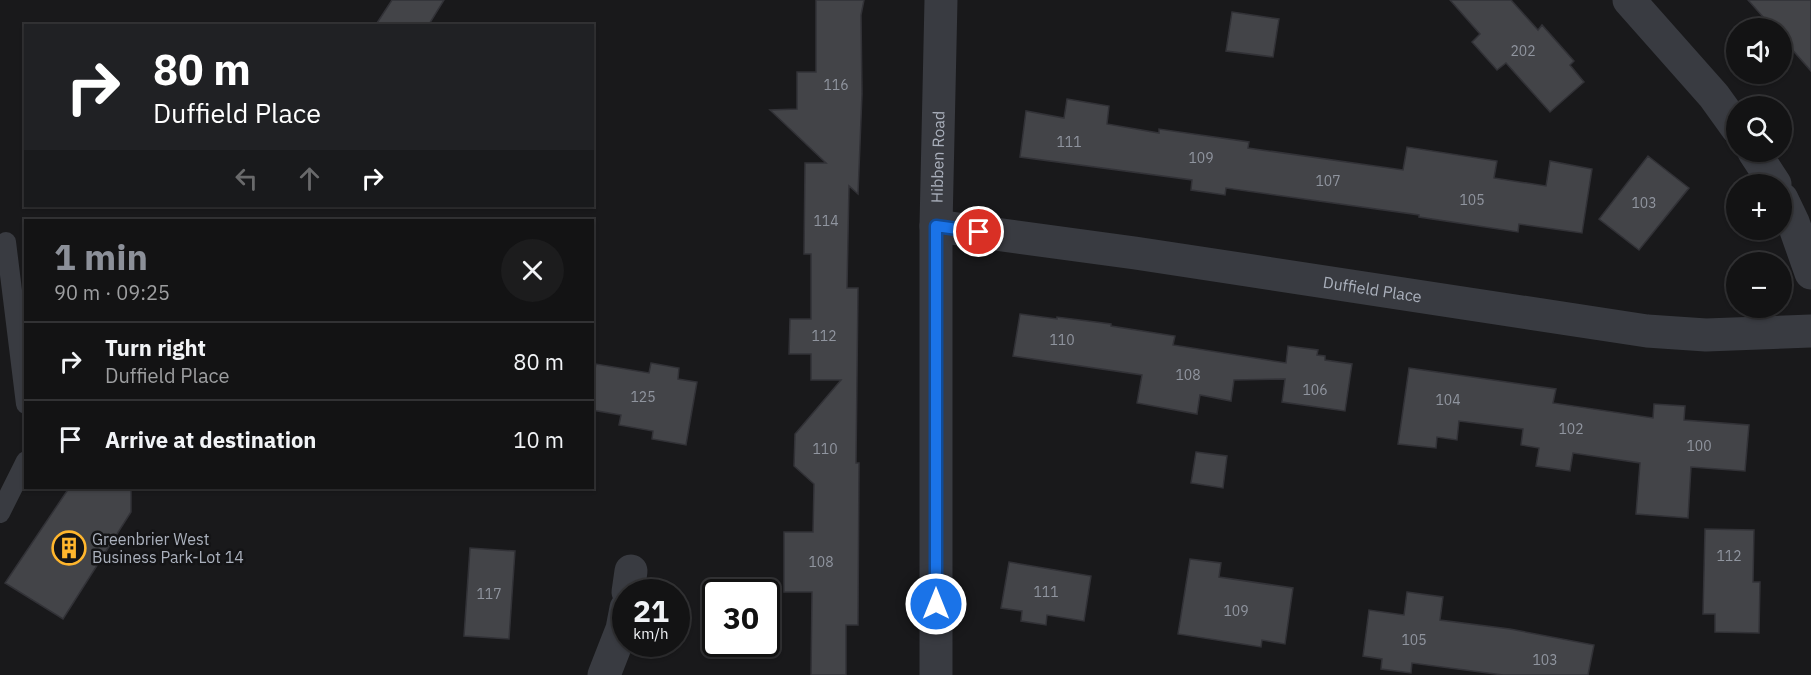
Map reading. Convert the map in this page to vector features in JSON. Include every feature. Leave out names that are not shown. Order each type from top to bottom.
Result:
[{"type":"street","name":"Hibben Road","points":[[936,675],[936,226],[941,0]]},
{"type":"street","points":[[1629,0],[1726,113]]},
{"type":"street","points":[[1762,162],[1771,174]]},
{"type":"street","points":[[1792,220],[1811,273]]},
{"type":"street","name":"Duffield Place","points":[[936,226],[1135,253],[1647,331],[1706,335],[1811,331]]},
{"type":"street","points":[[604,675],[612,655]]},
{"type":"lane","points":[[0,248],[6,242],[24,388]]},
{"type":"lane","points":[[0,513],[24,465]]},
{"type":"building","points":[[392,0],[444,0],[429,24],[376,24]]},
{"type":"building","points":[[816,0],[864,0],[861,15],[862,94],[858,194],[849,186],[847,288],[858,288],[856,463],[859,463],[858,625],[846,625],[846,675],[811,675],[812,592],[784,592],[784,532],[813,532],[814,484],[794,466],[795,434],[841,380],[811,380],[811,354],[789,354],[790,319],[811,319],[811,254],[804,254],[805,163],[826,163],[770,110],[797,109],[797,72],[816,72]]},
{"type":"building","points":[[1450,0],[1511,0],[1538,30],[1542,25],[1574,61],[1570,65],[1584,82],[1550,112],[1506,63],[1497,70],[1472,42],[1480,34]]},
{"type":"building","points":[[1748,0],[1811,0],[1811,71],[1792,49],[1792,18],[1764,18]]},
{"type":"building","points":[[1232,12],[1279,19],[1273,57],[1226,51]]},
{"type":"building","points":[[1067,99],[1109,106],[1107,124],[1159,133],[1159,129],[1249,142],[1248,148],[1403,170],[1407,147],[1497,161],[1494,178],[1546,186],[1550,161],[1592,169],[1582,233],[1519,224],[1518,232],[1419,217],[1419,215],[1226,188],[1225,195],[1191,190],[1192,180],[1020,157],[1026,111],[1064,118]]},
{"type":"building","points":[[1648,156],[1689,188],[1639,250],[1599,219]]},
{"type":"building","points":[[1020,314],[1111,324],[1111,326],[1175,336],[1173,345],[1286,363],[1288,346],[1318,350],[1317,355],[1325,356],[1325,360],[1352,364],[1345,411],[1282,402],[1285,379],[1234,380],[1231,401],[1200,395],[1197,414],[1137,403],[1142,375],[1013,356]]},
{"type":"building","points":[[651,363],[679,368],[678,379],[697,382],[686,445],[652,439],[653,431],[619,425],[621,415],[594,410],[596,364],[649,373]]},
{"type":"building","points":[[1409,368],[1556,389],[1553,403],[1653,418],[1654,404],[1685,406],[1684,420],[1749,425],[1745,471],[1691,467],[1688,518],[1636,514],[1640,463],[1573,453],[1570,471],[1536,466],[1539,448],[1521,445],[1523,429],[1459,421],[1457,440],[1437,437],[1436,448],[1398,444]]},
{"type":"building","points":[[1196,452],[1227,456],[1223,488],[1191,483]]},
{"type":"building","name":"Greenbrier West Business Park-Lot 14","points":[[68,489],[131,489],[131,512],[63,619],[5,583]]},
{"type":"building","points":[[1705,529],[1754,530],[1753,582],[1760,582],[1759,633],[1715,632],[1715,614],[1703,614]]},
{"type":"building","points":[[470,548],[515,551],[509,639],[464,636]]},
{"type":"building","points":[[1190,559],[1221,563],[1219,577],[1293,588],[1285,644],[1262,640],[1261,647],[1178,634]]},
{"type":"building","points":[[1009,562],[1091,576],[1084,621],[1047,615],[1046,625],[1021,621],[1022,611],[1001,608]]},
{"type":"building","points":[[1407,592],[1443,597],[1440,620],[1510,629],[1594,645],[1588,675],[1503,675],[1412,663],[1411,673],[1381,669],[1382,659],[1363,656],[1369,610],[1404,615]]},
{"type":"place","name":"Greenbrier West Business Park-Lot 14","points":[[69,548]]},
{"type":"route","points":[[936,604],[936,226],[979,232]]}]
